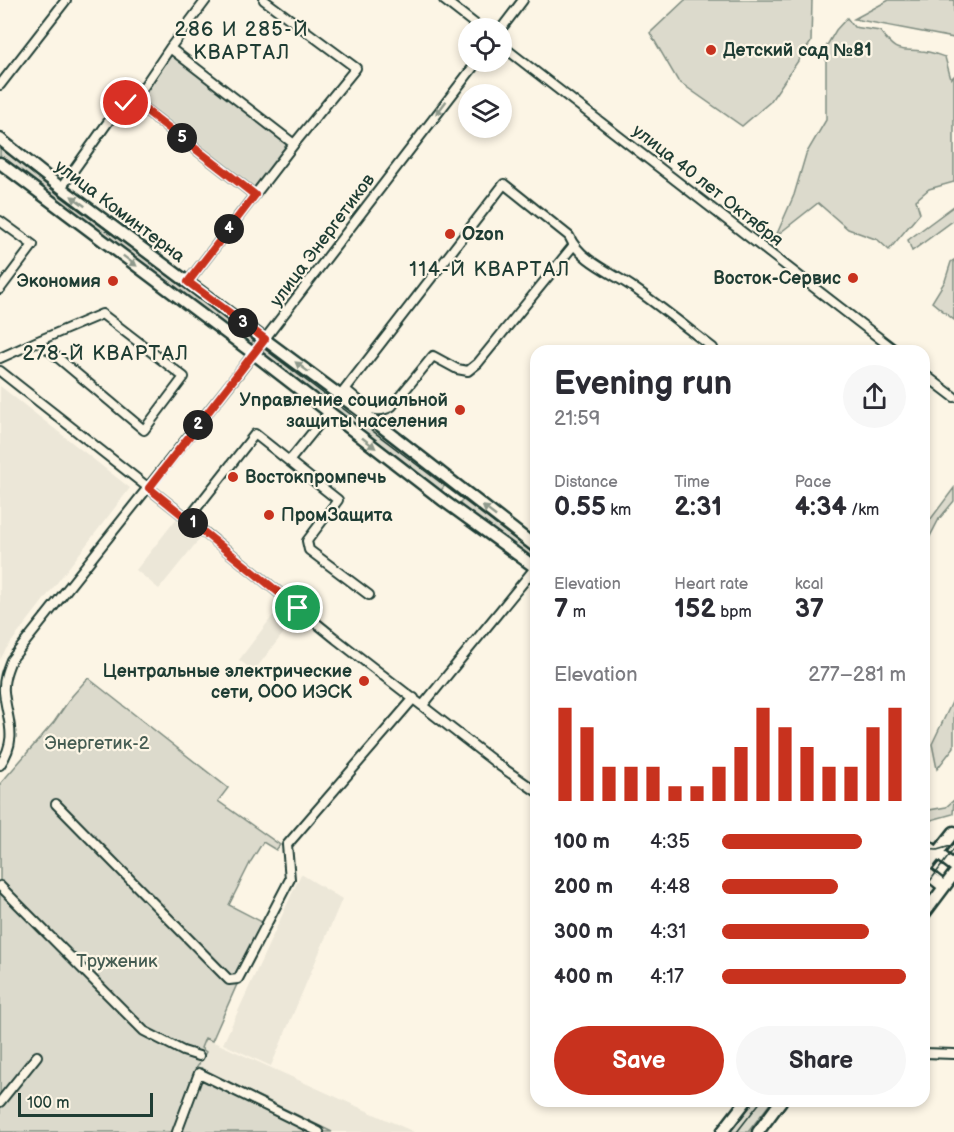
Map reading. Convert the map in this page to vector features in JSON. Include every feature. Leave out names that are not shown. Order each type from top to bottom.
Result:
[{"type":"street","points":[[0,85],[66,0]]},
{"type":"street","points":[[60,188],[118,108],[134,101],[206,0]]},
{"type":"street","points":[[188,282],[294,144],[356,68],[264,0]]},
{"type":"street","points":[[444,0],[467,18]]},
{"type":"street","points":[[509,18],[523,0]]},
{"type":"street","points":[[170,48],[294,144]]},
{"type":"street","name":"улица 40 лет Октября","points":[[512,54],[888,345]]},
{"type":"street","name":"улица Энергетиков","points":[[0,765],[6,756],[10,741],[11,722],[4,693],[4,682],[12,660],[254,354],[469,72]]},
{"type":"street","points":[[134,101],[255,195]]},
{"type":"street","name":"улица Коминтерна","points":[[0,139],[60,188],[265,339],[344,393],[530,542]]},
{"type":"street","name":"улица Коминтерна","points":[[0,163],[530,564]]},
{"type":"street","points":[[573,246],[478,363],[468,371],[458,369],[432,356],[392,406],[384,411],[373,411],[344,393],[504,184],[569,236],[573,246],[633,287],[709,345]]},
{"type":"street","points":[[0,221],[33,245],[0,289]]},
{"type":"street","points":[[0,358],[38,341],[102,314],[184,377],[144,430],[38,341]]},
{"type":"street","points":[[0,371],[336,639],[500,766],[530,786]]},
{"type":"street","points":[[930,379],[954,397]]},
{"type":"street","points":[[290,460],[329,412]]},
{"type":"street","points":[[188,519],[255,434],[338,500],[307,541],[309,550],[369,595]]},
{"type":"street","points":[[423,705],[530,574]]},
{"type":"street","points":[[56,804],[229,980],[238,979],[290,879],[287,845],[414,698]]},
{"type":"street","points":[[930,863],[954,832]]},
{"type":"street","points":[[930,847],[954,866]]},
{"type":"street","points":[[930,906],[954,874]]},
{"type":"street","points":[[930,876],[944,887]]},
{"type":"street","points":[[0,886],[144,1031],[183,1051],[199,1056]]},
{"type":"street","points":[[930,1053],[954,1054]]},
{"type":"street","points":[[0,1102],[37,1056]]},
{"type":"street","points":[[177,1132],[200,1074],[319,1132]]},
{"type":"street","points":[[722,1132],[741,1107]]},
{"type":"street","points":[[758,1132],[777,1107]]},
{"type":"shaded area","points":[[0,386],[130,488],[6,649],[0,660]]},
{"type":"shaded area","points":[[177,518],[201,537],[159,589],[136,570]]},
{"type":"shaded area","points":[[281,605],[296,617],[254,671],[239,660]]},
{"type":"shaded area","points":[[301,874],[342,899],[271,1066],[223,1044]]},
{"type":"shaded area","points":[[205,1038],[414,1132],[332,1132],[199,1067]]},
{"type":"green space","points":[[685,0],[812,0],[811,42],[770,102],[742,126],[678,81],[650,33]]},
{"type":"green space","points":[[889,0],[954,0],[954,38],[854,19]]},
{"type":"green space","points":[[847,18],[854,27],[880,31],[890,43],[902,50],[927,52],[945,57],[951,79],[954,76],[954,182],[929,189],[916,200],[920,213],[889,250],[878,240],[848,229],[818,203],[776,236],[794,195],[806,154],[826,120],[826,47],[836,30]]},
{"type":"green space","points":[[171,49],[294,144],[255,195],[134,101]]},
{"type":"green space","points":[[0,145],[255,339],[248,347],[0,158]]},
{"type":"green space","points":[[954,206],[954,220],[912,251],[908,240]]},
{"type":"green space","points":[[954,260],[954,320],[932,302]]},
{"type":"green space","points":[[266,346],[446,484],[439,493],[260,355]]},
{"type":"green space","points":[[954,488],[954,501],[939,519],[930,536],[930,520]]},
{"type":"green space","points":[[464,498],[530,548],[530,561],[458,506]]},
{"type":"green space","name":"Труженик","points":[[88,678],[228,788],[218,801],[280,845],[276,850],[263,842],[229,905],[264,923],[212,1041],[205,1038],[201,1048],[206,1052],[196,1069],[225,1080],[332,1132],[0,1132],[0,784],[54,722]]},
{"type":"green space","points":[[954,698],[954,747],[937,769],[932,744]]},
{"type":"green space","points":[[954,800],[953,814],[930,820],[930,810],[946,807]]},
{"type":"green space","points":[[747,1107],[767,1107],[748,1132],[728,1132]]},
{"type":"tram line","points":[[0,148],[530,550]]},
{"type":"tram line","points":[[930,849],[937,850],[954,845]]},
{"type":"tram line","points":[[930,881],[954,849]]},
{"type":"tram line","points":[[737,1132],[756,1107]]},
{"type":"place","name":"Детский сад №81","points":[[711,50]]},
{"type":"place","name":"Ozon","points":[[450,234]]},
{"type":"place","name":"Восток-Сервис","points":[[853,278]]},
{"type":"place","name":"Экономия","points":[[113,281]]},
{"type":"place","name":"Управление социальной защиты населения","points":[[460,410]]},
{"type":"place","name":"Востокпромпечь","points":[[233,477]]},
{"type":"place","name":"ПромЗащита","points":[[269,515]]},
{"type":"place","name":"Центральные электрические сети, ООО ИЭСК","points":[[364,681]]},
{"type":"district","name":"286 И 285-Й КВАРТАЛ","points":[[242,40]]},
{"type":"district","name":"114-Й КВАРТАЛ","points":[[490,269]]},
{"type":"district","name":"278-Й КВАРТАЛ","points":[[106,353]]},
{"type":"route","points":[[126,103],[134,101],[255,195],[188,282],[265,339],[149,488],[298,608]]},
{"type":"park label","name":"Энергетик-2","points":[[97,743]]}]
